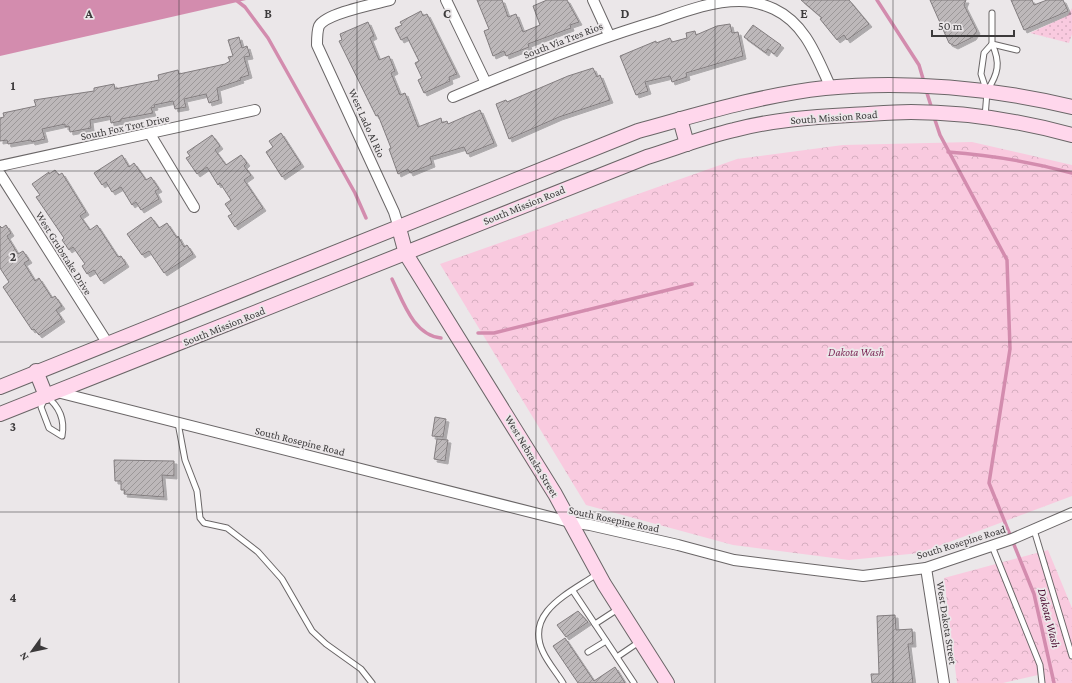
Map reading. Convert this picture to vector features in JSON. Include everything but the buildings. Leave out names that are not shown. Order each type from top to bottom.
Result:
[{"type":"main road","points":[[0,387],[36,371],[108,344],[399,228],[509,182],[638,131],[731,104],[831,88],[901,85],[987,92],[1045,101],[1072,108]]},
{"type":"main road","name":"South Mission Road","points":[[0,414],[406,254],[533,201],[647,157],[734,130],[772,122],[826,116],[911,112],[955,114],[985,118],[1038,126],[1072,135]]},
{"type":"main road","points":[[680,119],[688,144]]},
{"type":"main road","name":"West Nebraska Street","points":[[399,228],[406,254],[556,494],[598,574],[667,683]]},
{"type":"main road","points":[[36,371],[52,394]]},
{"type":"street","name":"West Lado Al Rio","points":[[390,0],[350,10],[322,22],[318,27],[317,45],[394,212],[399,228]]},
{"type":"street","points":[[446,0],[486,83]]},
{"type":"street","points":[[593,0],[609,35]]},
{"type":"street","name":"South Via Tres Rios","points":[[453,98],[486,83],[609,35],[698,8],[738,1],[759,3],[775,9],[793,22],[808,39],[831,88]]},
{"type":"street","name":"South Fox Trot Drive","points":[[0,166],[254,110]]},
{"type":"street","points":[[150,134],[194,207]]},
{"type":"street","name":"West Grubstake Drive","points":[[0,174],[108,344]]},
{"type":"street","name":"South Rosepine Road","points":[[52,394],[178,423],[570,522],[590,525],[678,545],[734,560],[863,576],[926,568],[992,546],[1034,530],[1072,513]]},
{"type":"street","name":"West Dakota Street","points":[[926,568],[944,683]]},
{"type":"lane","points":[[987,92],[996,78],[998,57],[992,44],[992,13]]},
{"type":"lane","points":[[992,44],[1015,49]]},
{"type":"lane","points":[[985,118],[987,92],[981,74],[984,53],[992,44]]},
{"type":"lane","points":[[52,394],[64,426],[62,436],[49,428],[41,407],[52,394]]},
{"type":"lane","points":[[178,423],[185,460],[197,491],[200,518],[204,523],[227,528],[258,552],[282,580],[312,631],[326,644],[361,669],[372,683]]},
{"type":"lane","points":[[1034,530],[1072,656]]},
{"type":"lane","points":[[992,546],[1040,665],[1042,683]]},
{"type":"lane","points":[[563,683],[543,653],[538,638],[539,622],[548,609],[598,574]]},
{"type":"lane","points":[[573,591],[634,683]]},
{"type":"lane","points":[[595,624],[619,609]]},
{"type":"lane","points":[[588,652],[606,641]]},
{"type":"lane","points":[[617,657],[640,642]]},
{"type":"green space","points":[[1072,8],[1072,34],[1069,43],[1030,33],[1067,16]]},
{"type":"green space","name":"Dakota Wash","points":[[972,142],[1072,165],[1072,496],[920,553],[849,560],[733,545],[586,505],[440,264],[737,159],[843,145]]},
{"type":"green space","name":"Dakota Wash","points":[[1048,550],[1072,608],[1072,683],[1039,683],[1038,675],[1003,683],[957,683],[944,578]]},
{"type":"shaded area","points":[[0,0],[246,0],[0,56]]},
{"type":"waterway","points":[[236,0],[245,7],[268,38],[355,193],[366,218]]},
{"type":"waterway","name":"Dakota Wash","points":[[877,0],[919,65],[924,82]]},
{"type":"waterway","name":"Dakota Wash","points":[[926,90],[932,109]]},
{"type":"waterway","name":"Dakota Wash","points":[[934,117],[940,135],[1007,260],[1010,349],[989,483],[1034,594],[1054,683]]},
{"type":"waterway","points":[[948,152],[1011,160],[1072,173]]},
{"type":"waterway","points":[[392,279],[405,307],[416,324],[431,336],[441,338]]},
{"type":"waterway","points":[[478,333],[494,333],[692,284]]}]
